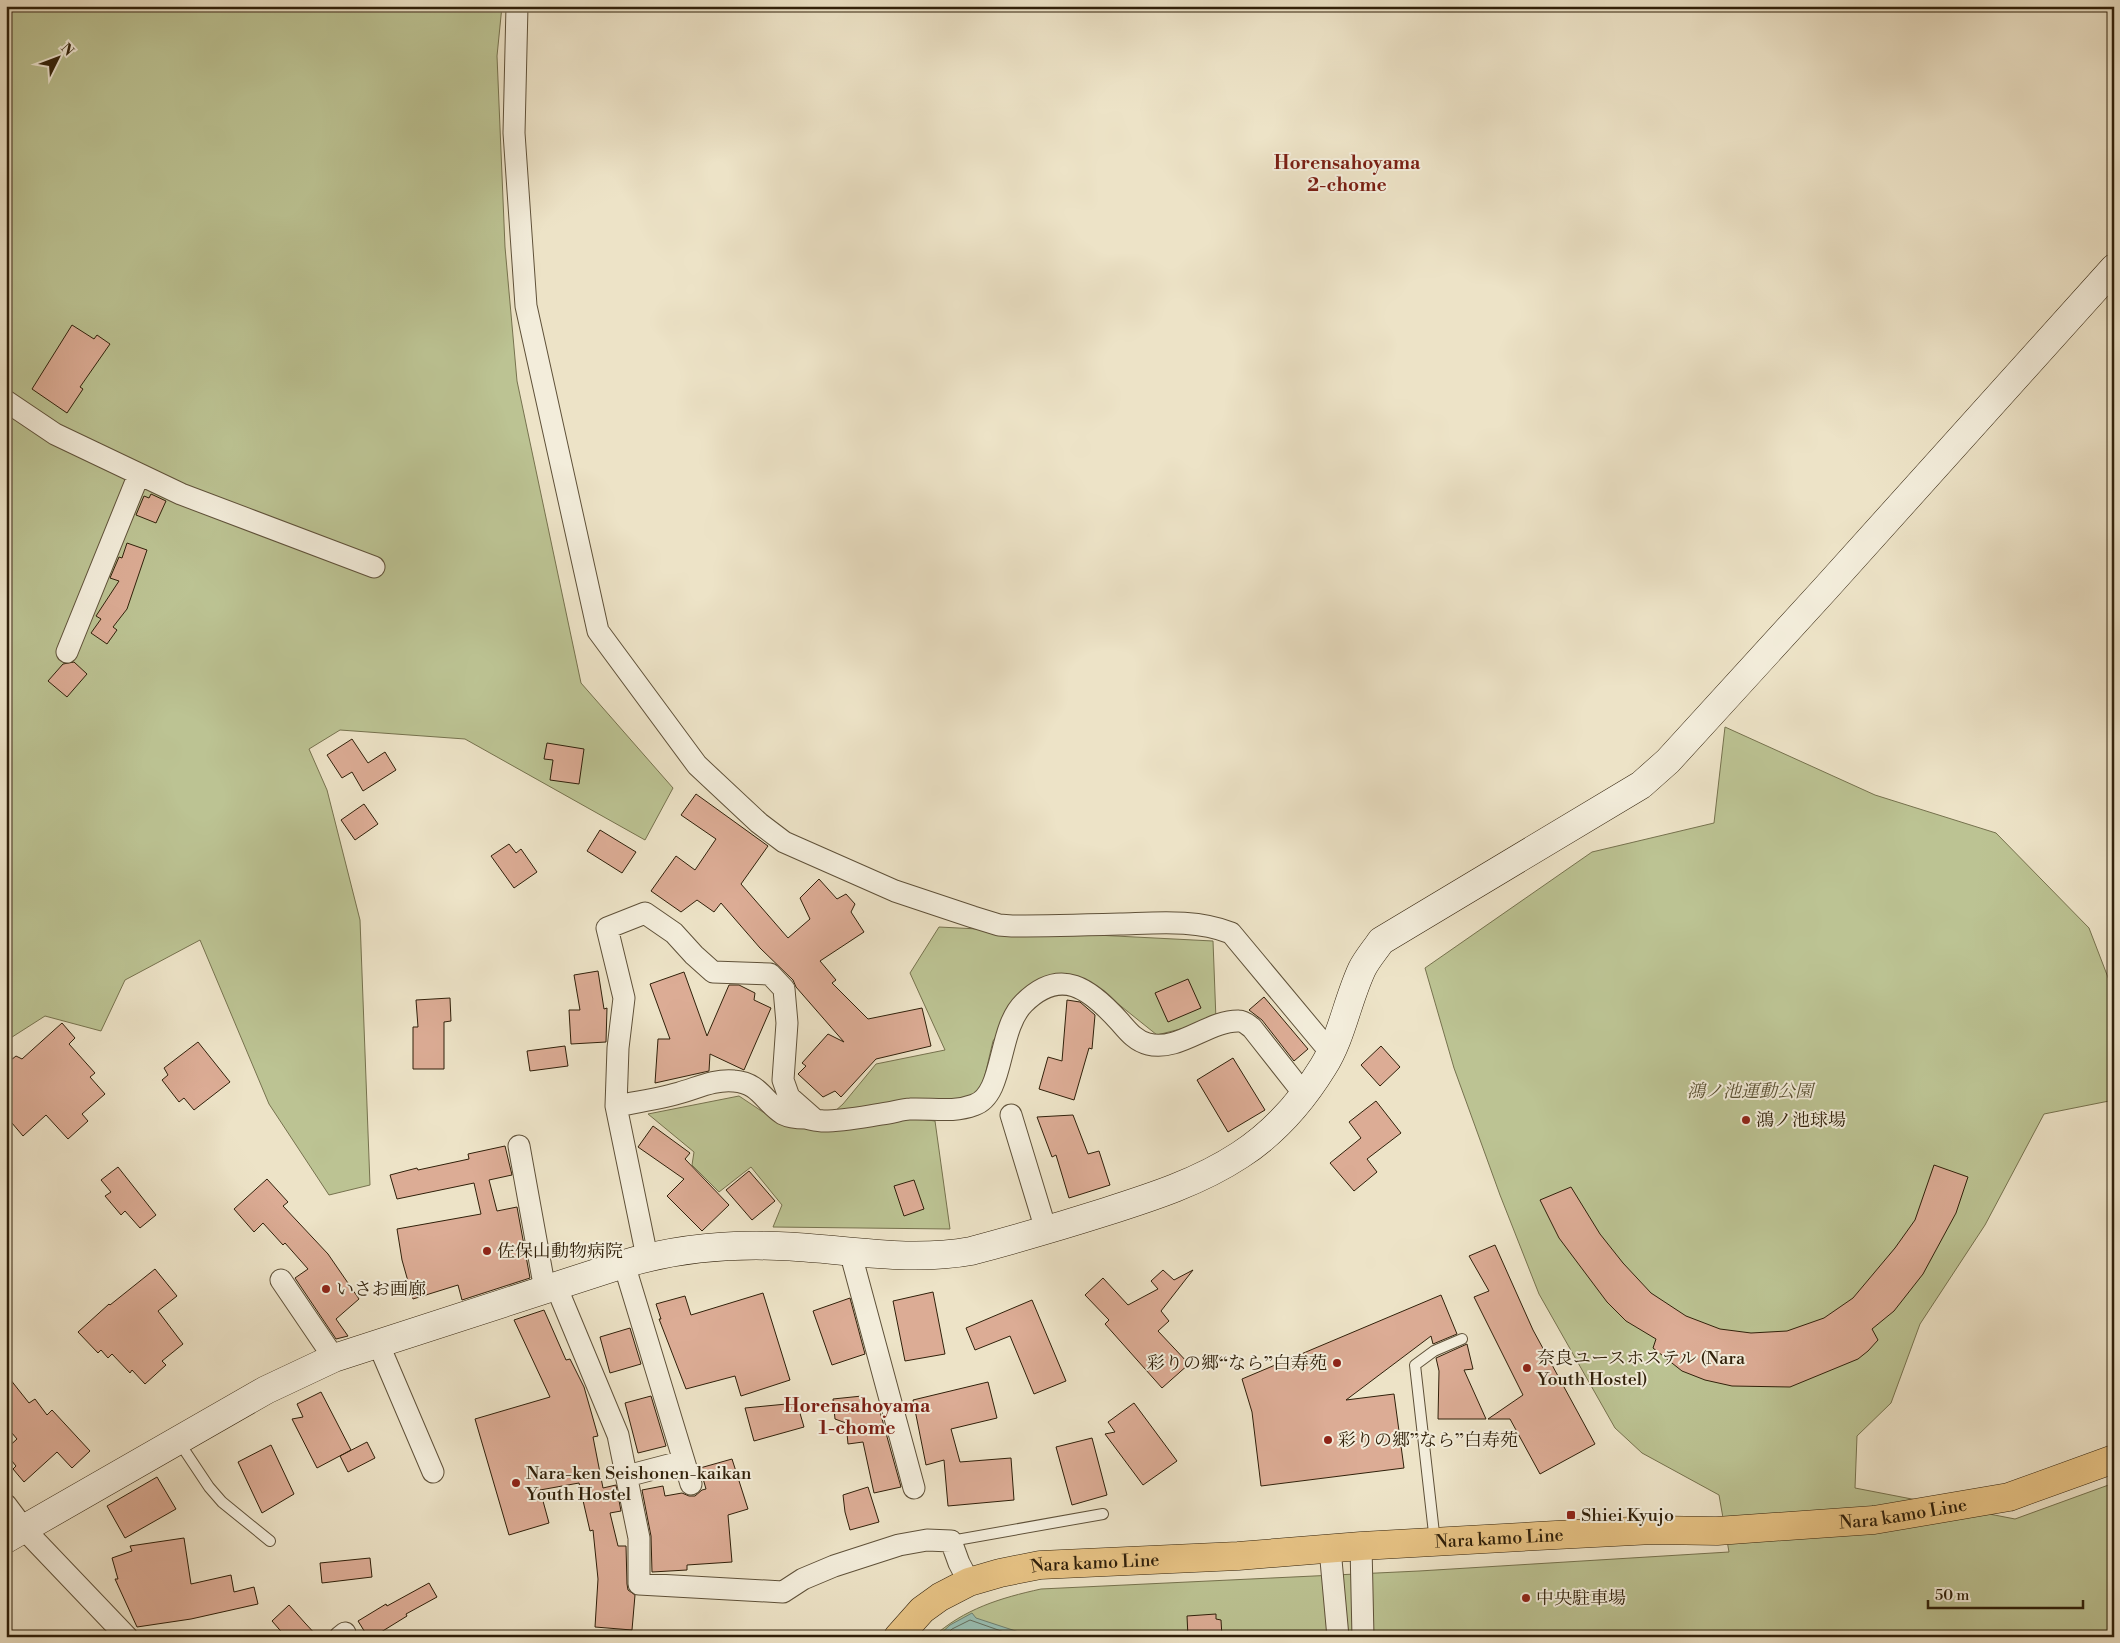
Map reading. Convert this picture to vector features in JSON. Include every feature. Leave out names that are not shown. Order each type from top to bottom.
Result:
[{"type":"main road","name":"Nara kamo Line","points":[[898,1637],[922,1610],[940,1597],[969,1582],[1000,1573],[1040,1565],[1238,1556],[1361,1546],[1654,1530],[1717,1531],[1874,1520],[2009,1497],[2114,1459]]},
{"type":"street","points":[[517,6],[514,133],[526,306],[598,631],[697,765],[759,823],[784,842],[824,862],[895,891],[973,918],[1012,926],[1170,923],[1198,925],[1230,933],[1331,1053]]},
{"type":"street","points":[[15,1534],[266,1390],[334,1358],[636,1260],[703,1247],[778,1246],[906,1257],[946,1256],[1046,1230],[1146,1199],[1190,1182],[1240,1155],[1260,1140],[1304,1094],[1331,1053],[1362,970],[1381,941],[1641,784],[1668,761],[2114,268]]},
{"type":"street","points":[[6,401],[55,434],[181,494],[374,568]]},
{"type":"street","points":[[67,652],[139,474]]},
{"type":"street","points":[[692,1484],[684,1461],[636,1260],[616,1106],[618,1048],[624,998],[607,928],[645,913],[674,933],[713,972],[770,974],[784,989],[787,1023],[783,1080],[789,1097],[814,1119]]},
{"type":"street","points":[[616,1106],[678,1094],[714,1082],[733,1081],[748,1084],[758,1090],[784,1114],[823,1121],[908,1109],[955,1110],[976,1105],[986,1097],[992,1088],[1009,1026],[1022,1004],[1044,988],[1068,984],[1079,986],[1091,995],[1134,1037],[1148,1044],[1160,1045],[1183,1040],[1230,1023],[1239,1021],[1246,1023],[1304,1094]]},
{"type":"street","points":[[1011,1115],[1046,1230]]},
{"type":"street","points":[[520,1146],[550,1288],[618,1435],[639,1538],[639,1584],[783,1592],[804,1579],[834,1566],[899,1545],[927,1540],[951,1541],[959,1563],[969,1582]]},
{"type":"street","points":[[850,1252],[914,1488]]},
{"type":"street","points":[[281,1280],[334,1358]]},
{"type":"street","points":[[378,1343],[433,1472]]},
{"type":"street","points":[[627,1476],[684,1461]]},
{"type":"street","points":[[6,1505],[15,1534],[127,1637]]},
{"type":"street","points":[[1361,1546],[1363,1637]]},
{"type":"street","points":[[1330,1549],[1338,1637]]},
{"type":"lane","points":[[1435,1543],[1415,1365],[1434,1351],[1462,1339]]},
{"type":"lane","points":[[185,1452],[209,1487],[222,1502],[270,1541]]},
{"type":"lane","points":[[951,1541],[1103,1514]]},
{"type":"green space","points":[[6,6],[502,6],[497,56],[505,247],[517,381],[581,683],[673,788],[645,840],[465,739],[340,730],[309,749],[327,790],[360,920],[370,1185],[329,1195],[269,1104],[200,940],[125,980],[101,1031],[45,1016],[9,1039],[6,1039]]},
{"type":"green space","name":"鴻ノ池運動公園","points":[[1725,727],[1875,795],[1996,833],[2089,928],[2114,993],[2114,1100],[2044,1114],[1985,1225],[1920,1324],[1891,1403],[1857,1436],[1855,1488],[2015,1519],[2114,1483],[2114,1637],[933,1637],[957,1619],[983,1606],[1011,1596],[1041,1589],[1419,1571],[1729,1552],[1719,1495],[1642,1453],[1615,1428],[1539,1294],[1500,1195],[1454,1068],[1425,968],[1592,852],[1714,823]]},
{"type":"green space","points":[[939,927],[1213,941],[1216,1020],[1157,1035],[1097,987],[1031,985],[993,1041],[982,1088],[974,1098],[834,1112],[843,1104],[876,1064],[945,1050],[910,973]]},
{"type":"green space","points":[[739,1096],[775,1120],[905,1117],[935,1121],[950,1229],[773,1227],[782,1205],[751,1167],[719,1192],[692,1165],[694,1152],[648,1114]]},
{"type":"water","points":[[972,1613],[976,1618],[1034,1637],[937,1637],[950,1625]]},
{"type":"building","points":[[72,325],[94,339],[97,335],[110,344],[80,387],[83,389],[67,413],[32,389]]},
{"type":"building","points":[[151,494],[166,501],[156,523],[136,515],[144,496],[149,498]]},
{"type":"building","points":[[127,543],[147,550],[127,609],[113,627],[117,630],[107,644],[91,633],[101,619],[96,616],[119,581],[110,578],[119,557],[122,558]]},
{"type":"building","points":[[74,662],[87,674],[67,697],[48,681],[63,664]]},
{"type":"building","points":[[352,739],[368,763],[385,752],[396,770],[363,791],[352,772],[342,778],[327,755]]},
{"type":"building","points":[[547,743],[584,749],[579,784],[550,780],[553,760],[544,759]]},
{"type":"building","points":[[696,794],[768,846],[741,884],[788,938],[810,919],[800,898],[819,879],[837,899],[846,894],[855,904],[851,912],[864,932],[820,961],[836,980],[832,983],[868,1019],[922,1008],[931,1046],[876,1059],[841,1097],[835,1091],[823,1097],[798,1074],[806,1066],[802,1063],[828,1034],[844,1042],[796,987],[793,980],[760,948],[721,903],[714,912],[697,900],[681,912],[651,891],[676,856],[695,870],[716,839],[681,815]]},
{"type":"building","points":[[364,804],[378,824],[355,840],[341,820]]},
{"type":"building","points":[[600,830],[636,852],[622,873],[587,851]]},
{"type":"building","points":[[509,844],[516,853],[521,849],[537,872],[514,888],[491,856]]},
{"type":"building","points":[[598,971],[604,1009],[607,1008],[606,1042],[571,1044],[569,1010],[580,1010],[574,975]]},
{"type":"building","points":[[684,972],[707,1036],[729,985],[739,985],[755,993],[754,1000],[771,1008],[744,1070],[710,1054],[709,1071],[655,1083],[658,1039],[670,1039],[650,984]]},
{"type":"building","points":[[1188,979],[1201,1008],[1168,1022],[1155,993]]},
{"type":"building","points":[[1264,997],[1308,1049],[1294,1061],[1262,1020],[1249,1010]]},
{"type":"building","points":[[450,998],[451,1021],[444,1022],[444,1069],[413,1069],[413,1027],[418,1027],[416,1000]]},
{"type":"building","points":[[1067,1000],[1080,1002],[1095,1015],[1092,1049],[1089,1048],[1074,1100],[1039,1089],[1048,1057],[1062,1061]]},
{"type":"building","points":[[62,1023],[75,1038],[69,1044],[95,1073],[90,1077],[105,1094],[82,1114],[88,1121],[68,1139],[46,1115],[23,1136],[6,1116],[6,1064],[16,1056],[22,1059]]},
{"type":"building","points":[[198,1042],[230,1082],[194,1110],[184,1098],[179,1102],[162,1080],[168,1075],[164,1068]]},
{"type":"building","points":[[565,1046],[568,1066],[530,1071],[527,1051]]},
{"type":"building","points":[[1381,1046],[1400,1067],[1380,1086],[1361,1065]]},
{"type":"building","points":[[1233,1058],[1265,1110],[1228,1132],[1197,1080]]},
{"type":"building","points":[[1376,1101],[1401,1133],[1367,1159],[1377,1172],[1354,1191],[1330,1163],[1361,1138],[1349,1122]]},
{"type":"building","points":[[1073,1115],[1088,1154],[1099,1151],[1110,1185],[1069,1198],[1056,1155],[1052,1157],[1037,1117]]},
{"type":"building","points":[[653,1126],[690,1153],[685,1159],[729,1205],[702,1231],[667,1196],[684,1179],[638,1147]]},
{"type":"building","points":[[505,1146],[512,1175],[489,1180],[497,1211],[517,1207],[530,1278],[462,1300],[458,1285],[413,1299],[402,1260],[397,1229],[481,1214],[474,1183],[397,1199],[390,1175],[417,1168],[418,1170],[469,1159],[468,1154]]},
{"type":"building","points":[[1934,1165],[1968,1177],[1956,1213],[1923,1274],[1894,1311],[1872,1329],[1878,1340],[1868,1351],[1858,1359],[1790,1387],[1732,1386],[1705,1380],[1682,1371],[1653,1348],[1656,1339],[1626,1321],[1607,1302],[1559,1238],[1540,1200],[1571,1187],[1600,1234],[1623,1263],[1651,1293],[1686,1316],[1720,1329],[1751,1333],[1787,1331],[1824,1318],[1853,1298],[1895,1248],[1915,1220]]},
{"type":"building","points":[[118,1167],[156,1215],[140,1228],[125,1211],[121,1215],[105,1196],[111,1192],[101,1180]]},
{"type":"building","points":[[749,1171],[775,1201],[752,1220],[726,1190]]},
{"type":"building","points":[[267,1179],[288,1202],[283,1206],[328,1254],[359,1299],[336,1319],[348,1336],[336,1339],[295,1278],[308,1269],[285,1243],[283,1245],[263,1223],[254,1232],[234,1209]]},
{"type":"building","points":[[914,1180],[924,1209],[904,1216],[894,1186]]},
{"type":"building","points":[[1495,1245],[1533,1330],[1595,1444],[1540,1474],[1510,1419],[1488,1419],[1523,1395],[1474,1297],[1489,1291],[1469,1256]]},
{"type":"building","points":[[155,1269],[177,1296],[158,1311],[183,1344],[162,1361],[166,1365],[145,1384],[132,1370],[130,1373],[112,1354],[108,1358],[101,1350],[98,1353],[78,1332],[109,1304]]},
{"type":"building","points":[[1163,1270],[1174,1280],[1193,1270],[1161,1311],[1169,1321],[1158,1331],[1189,1364],[1162,1388],[1105,1324],[1109,1320],[1085,1295],[1103,1278],[1128,1305],[1158,1289],[1151,1281]]},
{"type":"building","points":[[933,1292],[945,1354],[905,1361],[893,1301]]},
{"type":"building","points":[[763,1293],[790,1380],[741,1396],[735,1376],[686,1389],[659,1319],[661,1319],[656,1304],[685,1296],[691,1315]]},
{"type":"building","points":[[1441,1295],[1457,1334],[1433,1344],[1431,1336],[1346,1400],[1394,1394],[1404,1468],[1261,1486],[1252,1412],[1242,1379]]},
{"type":"building","points":[[850,1298],[865,1354],[832,1365],[813,1311]]},
{"type":"building","points":[[1032,1300],[1066,1381],[1034,1394],[1010,1336],[975,1350],[966,1328]]},
{"type":"building","points":[[544,1310],[566,1360],[570,1359],[584,1387],[598,1436],[593,1437],[603,1488],[616,1485],[621,1511],[610,1513],[618,1546],[626,1546],[628,1590],[635,1595],[632,1630],[595,1627],[598,1579],[593,1530],[590,1531],[579,1483],[540,1490],[549,1523],[509,1535],[475,1419],[550,1397],[514,1320]]},
{"type":"building","points":[[630,1328],[641,1364],[610,1373],[600,1337]]},
{"type":"building","points":[[1467,1344],[1473,1369],[1464,1370],[1486,1419],[1438,1419],[1439,1371],[1436,1358]]},
{"type":"building","points":[[6,1374],[29,1403],[35,1399],[47,1415],[52,1410],[90,1451],[72,1468],[57,1452],[24,1482],[13,1469],[16,1466],[6,1454],[6,1449],[17,1439],[6,1426]]},
{"type":"building","points":[[988,1382],[997,1418],[951,1429],[960,1462],[1011,1458],[1014,1500],[948,1506],[944,1460],[926,1465],[913,1400]]},
{"type":"building","points":[[321,1392],[351,1450],[317,1468],[292,1419],[303,1417],[297,1404]]},
{"type":"building","points":[[651,1396],[666,1446],[638,1453],[625,1403]]},
{"type":"building","points":[[862,1396],[866,1411],[879,1408],[901,1487],[874,1493],[863,1442],[848,1444],[846,1423],[835,1419],[833,1399]]},
{"type":"building","points":[[797,1403],[804,1427],[754,1441],[745,1408]]},
{"type":"building","points":[[1134,1403],[1177,1461],[1143,1485],[1105,1434],[1115,1432],[1108,1422]]},
{"type":"building","points":[[1092,1438],[1107,1495],[1072,1505],[1056,1447]]},
{"type":"building","points":[[367,1442],[375,1458],[348,1472],[340,1456]]},
{"type":"building","points":[[271,1445],[294,1494],[262,1513],[238,1462]]},
{"type":"building","points":[[732,1459],[748,1509],[728,1515],[732,1562],[687,1565],[687,1570],[652,1572],[651,1536],[642,1490],[663,1486],[665,1496],[682,1493],[695,1496],[706,1489],[700,1468]]},
{"type":"building","points":[[157,1477],[176,1509],[125,1538],[107,1506]]},
{"type":"building","points":[[868,1487],[879,1522],[850,1530],[843,1495]]},
{"type":"building","points":[[184,1538],[191,1584],[231,1575],[234,1592],[254,1587],[258,1604],[191,1619],[137,1627],[115,1579],[118,1579],[112,1558],[132,1551],[130,1546]]},
{"type":"building","points":[[370,1558],[372,1577],[322,1583],[320,1563]]},
{"type":"building","points":[[429,1583],[437,1597],[406,1614],[407,1616],[373,1637],[368,1637],[358,1621],[386,1604],[387,1606]]},
{"type":"building","points":[[289,1605],[318,1637],[286,1637],[272,1621]]},
{"type":"building","points":[[1216,1614],[1216,1619],[1221,1620],[1222,1637],[1188,1637],[1187,1616]]},
{"type":"place","name":"鴻ノ池球場","points":[[1746,1120]]},
{"type":"place","name":"佐保山動物病院","points":[[487,1251]]},
{"type":"place","name":"いさお画廊","points":[[326,1289]]},
{"type":"place","name":"彩りの郷“なら”白寿苑","points":[[1337,1363]]},
{"type":"place","name":"奈良ユースホステル (Nara Youth Hostel)","points":[[1527,1368]]},
{"type":"place","name":"彩りの郷”なら”白寿苑","points":[[1328,1440]]},
{"type":"place","name":"Nara-ken Seishonen-kaikan Youth Hostel","points":[[516,1483]]},
{"type":"place","name":"Shiei Kyujo","points":[[1571,1515]]},
{"type":"place","name":"中央駐車場","points":[[1526,1598]]},
{"type":"district","name":"Horensahoyama 2-chome","points":[[1347,173]]},
{"type":"district","name":"Horensahoyama 1-chome","points":[[857,1416]]}]
